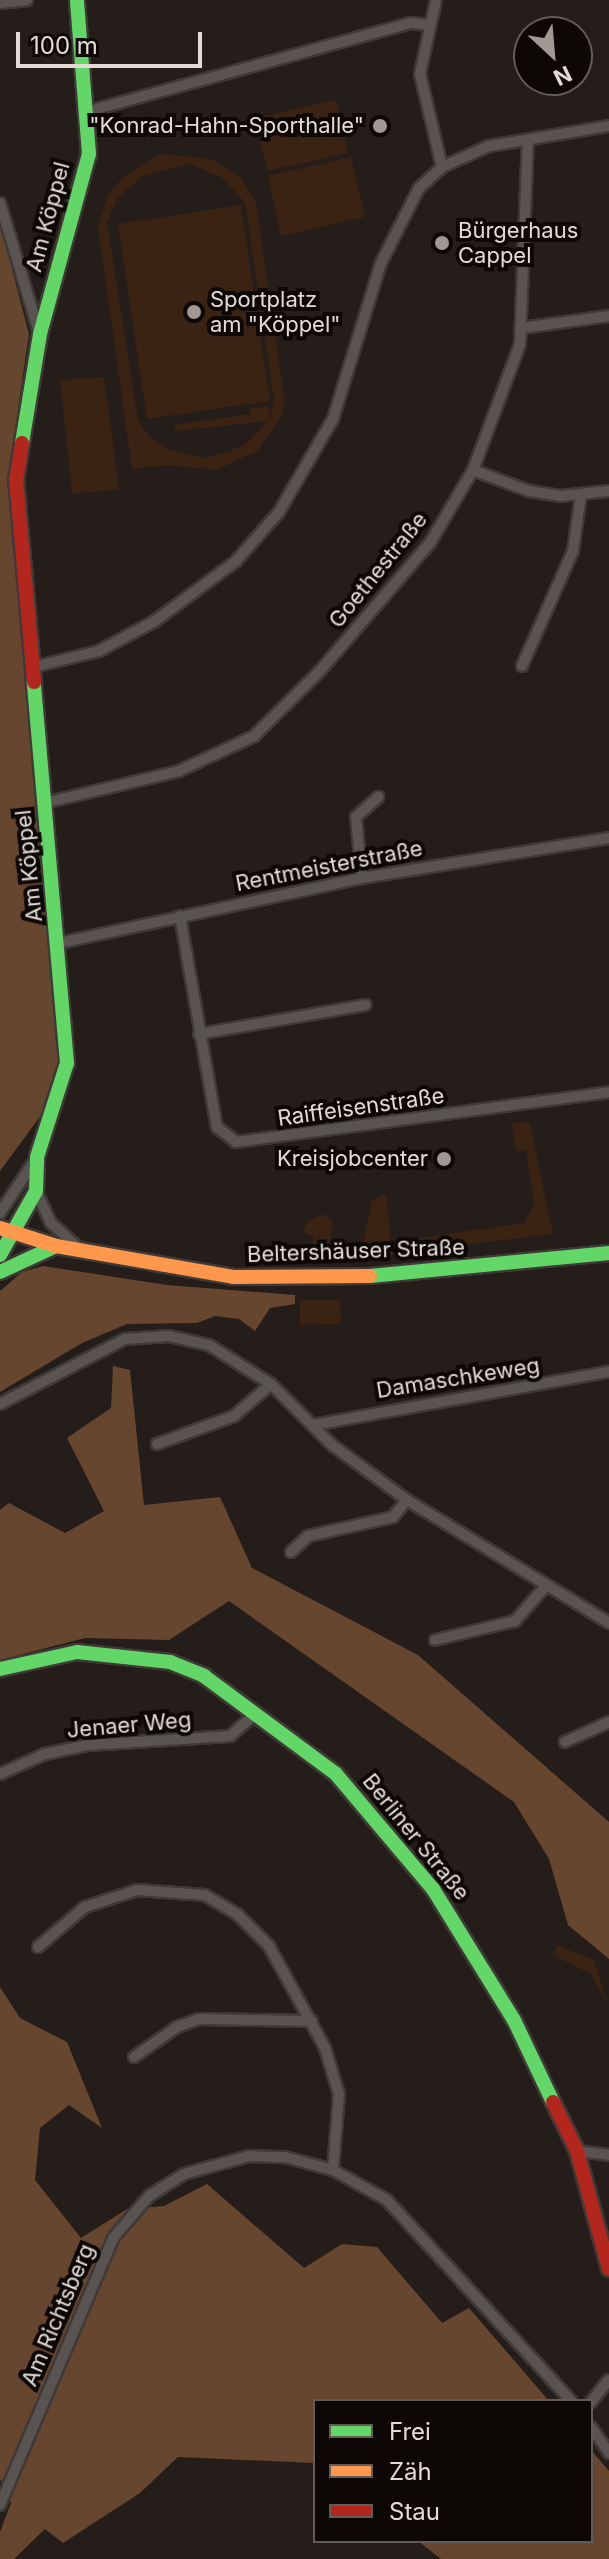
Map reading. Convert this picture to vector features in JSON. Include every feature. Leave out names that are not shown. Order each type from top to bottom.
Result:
[{"type":"street","points":[[0,3],[27,0]]},
{"type":"street","name":"Am Köppel","points":[[77,0],[89,111],[89,154],[40,334],[16,479],[59,943],[67,1063],[37,1157],[36,1191],[51,1223],[85,1252]]},
{"type":"street","points":[[436,0],[420,74],[442,167]]},
{"type":"street","points":[[89,111],[411,23],[429,25]]},
{"type":"street","points":[[33,667],[99,651],[155,621],[236,561],[279,512],[342,397],[398,221],[419,188],[442,167],[489,146],[609,126]]},
{"type":"street","name":"Goethestraße","points":[[44,803],[179,771],[254,736],[294,700],[404,574],[473,470],[512,373],[521,328],[528,140]]},
{"type":"street","points":[[0,203],[40,334]]},
{"type":"street","points":[[521,328],[609,316]]},
{"type":"street","points":[[473,470],[529,491],[581,495],[609,491]]},
{"type":"street","points":[[522,666],[573,551],[581,495]]},
{"type":"street","points":[[362,878],[356,817],[378,797]]},
{"type":"street","name":"Rentmeisterstraße","points":[[59,943],[362,878],[609,838]]},
{"type":"street","name":"Raiffeisenstraße","points":[[180,916],[217,1127],[243,1143],[609,1092]]},
{"type":"street","points":[[199,1034],[365,1005]]},
{"type":"street","name":"Am Köppel","points":[[0,1213],[16,1184],[37,1157]]},
{"type":"street","points":[[0,1193],[16,1184]]},
{"type":"street","name":"Am Köppel","points":[[0,1255],[6,1230],[36,1191]]},
{"type":"street","name":"Beltershäuser Straße","points":[[6,1230],[56,1246],[233,1277],[304,1279],[507,1266],[609,1253]]},
{"type":"street","points":[[0,1272],[56,1246]]},
{"type":"street","points":[[0,1404],[92,1352],[141,1336],[209,1345],[271,1384],[332,1445],[407,1500],[544,1588],[609,1623]]},
{"type":"street","name":"Damaschkeweg","points":[[313,1425],[609,1372]]},
{"type":"street","points":[[157,1444],[234,1416],[271,1384]]},
{"type":"street","points":[[291,1552],[308,1536],[393,1517],[407,1500]]},
{"type":"street","points":[[435,1640],[515,1621],[544,1588]]},
{"type":"street","name":"Berliner Straße","points":[[0,1669],[77,1652],[149,1658],[204,1676],[336,1774],[433,1889],[514,2020],[577,2151],[609,2269]]},
{"type":"street","name":"Jenaer Weg","points":[[0,1774],[45,1754],[88,1745],[230,1736],[256,1713]]},
{"type":"street","points":[[565,1742],[609,1722]]},
{"type":"street","points":[[38,1947],[74,1914],[107,1898],[149,1889],[205,1895],[238,1915],[269,1946],[312,2021],[339,2094],[333,2170]]},
{"type":"street","points":[[134,2057],[177,2027],[199,2019],[312,2021]]},
{"type":"street","points":[[577,2151],[609,2155]]},
{"type":"street","name":"Am Richtsberg","points":[[0,2505],[87,2291],[114,2237],[149,2196],[184,2174],[249,2156],[285,2157],[333,2170],[382,2196],[405,2217],[569,2399]]},
{"type":"street","points":[[593,2400],[609,2380]]},
{"type":"street","points":[[593,2430],[609,2453]]},
{"type":"shaded area","points":[[336,100],[348,153],[267,171],[255,118]]},
{"type":"shaded area","points":[[161,154],[212,159],[241,178],[256,203],[285,403],[280,419],[257,451],[216,470],[168,465],[132,469],[98,227],[108,194],[124,176]],"holes":[[[189,164],[221,177],[245,202],[274,400],[270,419],[268,406],[250,408],[250,414],[174,425],[175,431],[268,421],[243,446],[207,458],[170,450],[149,436],[138,420],[107,222],[118,198],[141,177]]]},
{"type":"shaded area","points":[[351,157],[365,217],[281,236],[268,176]]},
{"type":"shaded area","name":"Sportplatz am \"Köppel\"","points":[[241,205],[270,401],[147,419],[118,224]]},
{"type":"shaded area","points":[[0,223],[29,334],[8,478],[60,1066],[42,1114],[0,1171]]},
{"type":"shaded area","points":[[104,377],[119,489],[72,494],[60,380]]},
{"type":"shaded area","points":[[512,1123],[530,1123],[553,1234],[359,1258],[296,1259],[296,1247],[311,1245],[315,1238],[303,1232],[307,1221],[324,1214],[333,1222],[329,1242],[363,1243],[372,1200],[386,1194],[391,1242],[524,1223],[534,1204],[526,1150],[516,1151]]},
{"type":"shaded area","points":[[43,1266],[167,1285],[295,1295],[295,1304],[270,1308],[255,1331],[239,1319],[215,1316],[197,1323],[127,1324],[82,1343],[0,1392],[0,1291],[22,1272]]},
{"type":"shaded area","points":[[300,1300],[340,1300],[341,1324],[300,1325]]},
{"type":"shaded area","points":[[113,1366],[130,1370],[144,1505],[220,1497],[252,1568],[418,1655],[609,1822],[609,1959],[568,1925],[549,1859],[514,1802],[229,1601],[169,1640],[85,1638],[0,1660],[0,1510],[9,1503],[65,1533],[104,1511],[67,1438],[111,1408]]},
{"type":"shaded area","points":[[557,1945],[594,1960],[609,2006],[591,1974],[553,1955]]},
{"type":"shaded area","points":[[0,1987],[20,2018],[67,2042],[102,2128],[69,2105],[40,2128],[35,2180],[81,2238],[127,2209],[164,2206],[207,2184],[304,2268],[342,2244],[377,2247],[442,2323],[469,2308],[547,2399],[313,2399],[313,2463],[178,2457],[140,2493],[63,2543],[45,2529],[14,2559],[0,2559],[0,2532],[11,2503],[0,2479]]},
{"type":"shaded area","points":[[593,2452],[609,2471],[609,2559],[441,2559],[421,2543],[593,2543]]},
{"type":"traffic: fast","points":[[22,443],[40,334],[89,154],[77,0]]},
{"type":"traffic: fast","points":[[0,1255],[36,1191],[37,1157],[67,1063],[34,682]]},
{"type":"traffic: fast","points":[[0,1272],[56,1246]]},
{"type":"traffic: fast","points":[[370,1276],[609,1253]]},
{"type":"traffic: fast","points":[[0,1669],[77,1652],[170,1662],[204,1676],[336,1774],[433,1889],[514,2020],[553,2102]]},
{"type":"traffic: slow","points":[[0,1228],[56,1246],[233,1277],[370,1276]]},
{"type":"traffic: jam","points":[[22,443],[16,479],[34,682]]},
{"type":"traffic: jam","points":[[553,2102],[577,2151],[609,2269]]},
{"type":"place","name":"\"Konrad-Hahn-Sporthalle\"","points":[[380,126]]},
{"type":"place","name":"Bürgerhaus Cappel","points":[[442,243]]},
{"type":"place","name":"Sportplatz am \"Köppel\"","points":[[194,312]]},
{"type":"place","name":"Kreisjobcenter","points":[[444,1159]]}]
